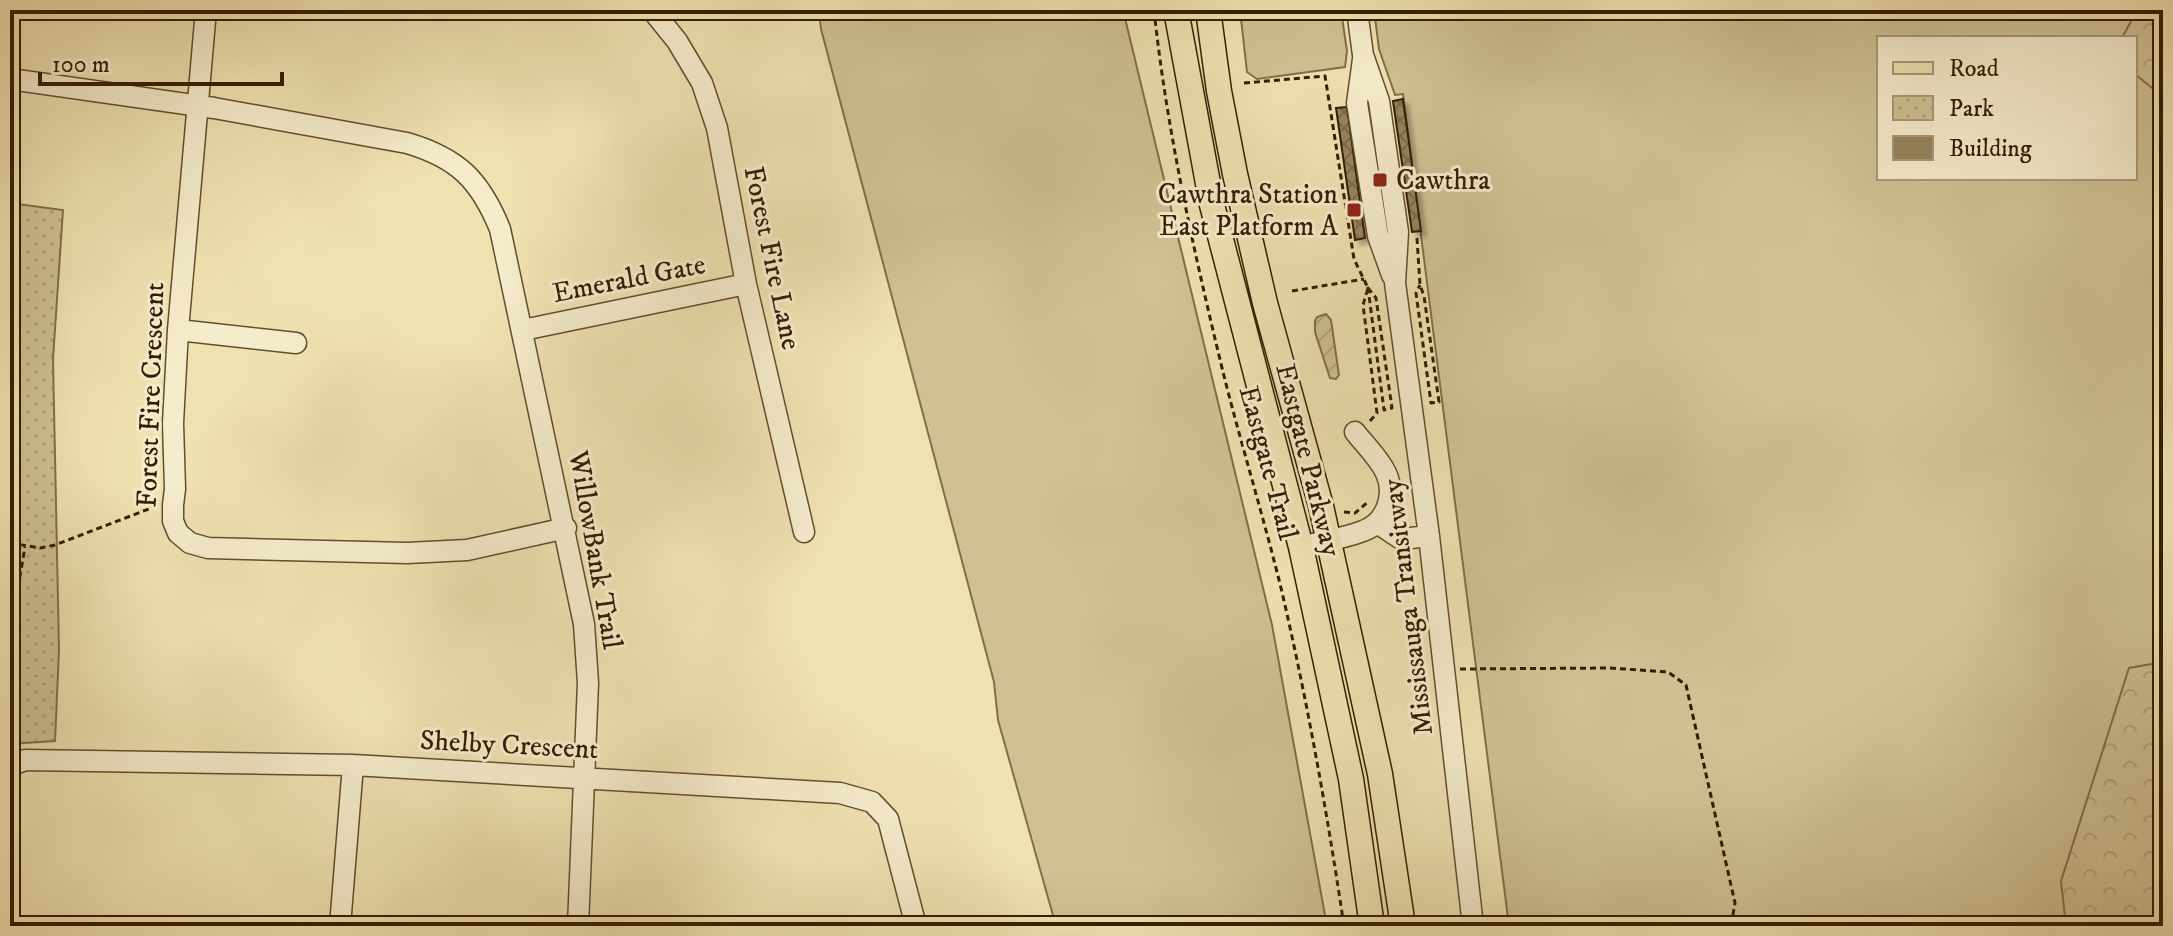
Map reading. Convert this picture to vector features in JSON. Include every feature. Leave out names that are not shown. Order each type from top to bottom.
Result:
[{"type":"main road","name":"Eastgate Parkway","points":[[1176,10],[1212,205],[1301,547],[1351,779],[1372,926]]},
{"type":"main road","name":"Eastgate Parkway","points":[[1208,10],[1219,91],[1245,217],[1269,319],[1329,539],[1380,774],[1403,926]]},
{"type":"street","points":[[198,105],[206,10]]},
{"type":"street","name":"Forest Fire Lane","points":[[652,10],[677,41],[702,83],[717,128],[746,284],[804,532]]},
{"type":"street","name":"Mississauga Transitway","points":[[1357,10],[1363,55],[1379,101],[1398,232],[1395,283],[1429,536],[1473,926]]},
{"type":"street","points":[[10,79],[198,105],[433,150],[456,164],[475,182],[489,202],[500,229],[523,330]]},
{"type":"street","name":"Forest Fire Crescent","points":[[198,105],[173,423],[173,521],[178,533],[190,543],[208,548],[407,553],[467,550],[566,528]]},
{"type":"street","name":"Emerald Gate","points":[[523,330],[746,284]]},
{"type":"street","points":[[178,330],[296,343]]},
{"type":"street","name":"WillowBank Trail","points":[[523,330],[566,528],[588,653],[578,926]]},
{"type":"street","points":[[1301,547],[1365,531],[1377,523],[1387,509],[1390,490],[1386,473],[1361,429]]},
{"type":"street","points":[[1377,523],[1401,539],[1429,536]]},
{"type":"street","name":"Shelby Crescent","points":[[10,766],[25,760],[353,765],[840,793],[872,802],[888,819],[916,926]]},
{"type":"street","points":[[340,926],[353,765]]},
{"type":"path","name":"Eastgate Trail","points":[[1154,10],[1169,126],[1191,237],[1281,589],[1312,733],[1344,926]]},
{"type":"path","points":[[1244,83],[1325,76],[1354,259],[1376,298],[1392,408],[1384,410],[1368,288]]},
{"type":"path","points":[[1416,232],[1420,285],[1439,402],[1431,403],[1416,293],[1420,285]]},
{"type":"path","points":[[1292,291],[1364,279]]},
{"type":"path","points":[[1361,429],[1377,413],[1363,305],[1368,288]]},
{"type":"path","points":[[1338,509],[1355,513],[1370,500]]},
{"type":"path","points":[[10,543],[40,548],[55,545],[148,508],[173,505]]},
{"type":"path","points":[[10,616],[15,605],[25,547]]},
{"type":"path","points":[[1444,669],[1610,668],[1668,672],[1686,685],[1735,903],[1731,926]]},
{"type":"green space","points":[[819,10],[1123,10],[1272,625],[1327,926],[1056,926],[998,720],[994,682],[821,29]]},
{"type":"green space","points":[[1240,10],[1341,10],[1347,51],[1345,67],[1257,79],[1247,72]]},
{"type":"green space","points":[[1374,10],[2163,10],[2163,926],[1509,926],[1403,94],[1395,95],[1379,49]]},
{"type":"green space","points":[[2137,10],[2159,10],[2163,14],[2163,97],[2137,76],[2137,36],[2123,36]]},
{"type":"green space","points":[[10,203],[63,210],[53,359],[59,650],[55,741],[10,744]]},
{"type":"green space","points":[[1326,314],[1331,320],[1339,375],[1336,379],[1330,378],[1315,332],[1317,317]]},
{"type":"green space","points":[[2163,662],[2163,926],[2066,926],[2061,881],[2129,668]]},
{"type":"building","points":[[1403,99],[1421,231],[1412,232],[1393,101]]},
{"type":"building","points":[[1347,107],[1365,238],[1355,240],[1336,108]]},
{"type":"place","name":"Cawthra","points":[[1380,180]]},
{"type":"place","name":"Cawthra Station East Platform A","points":[[1354,210]]}]
